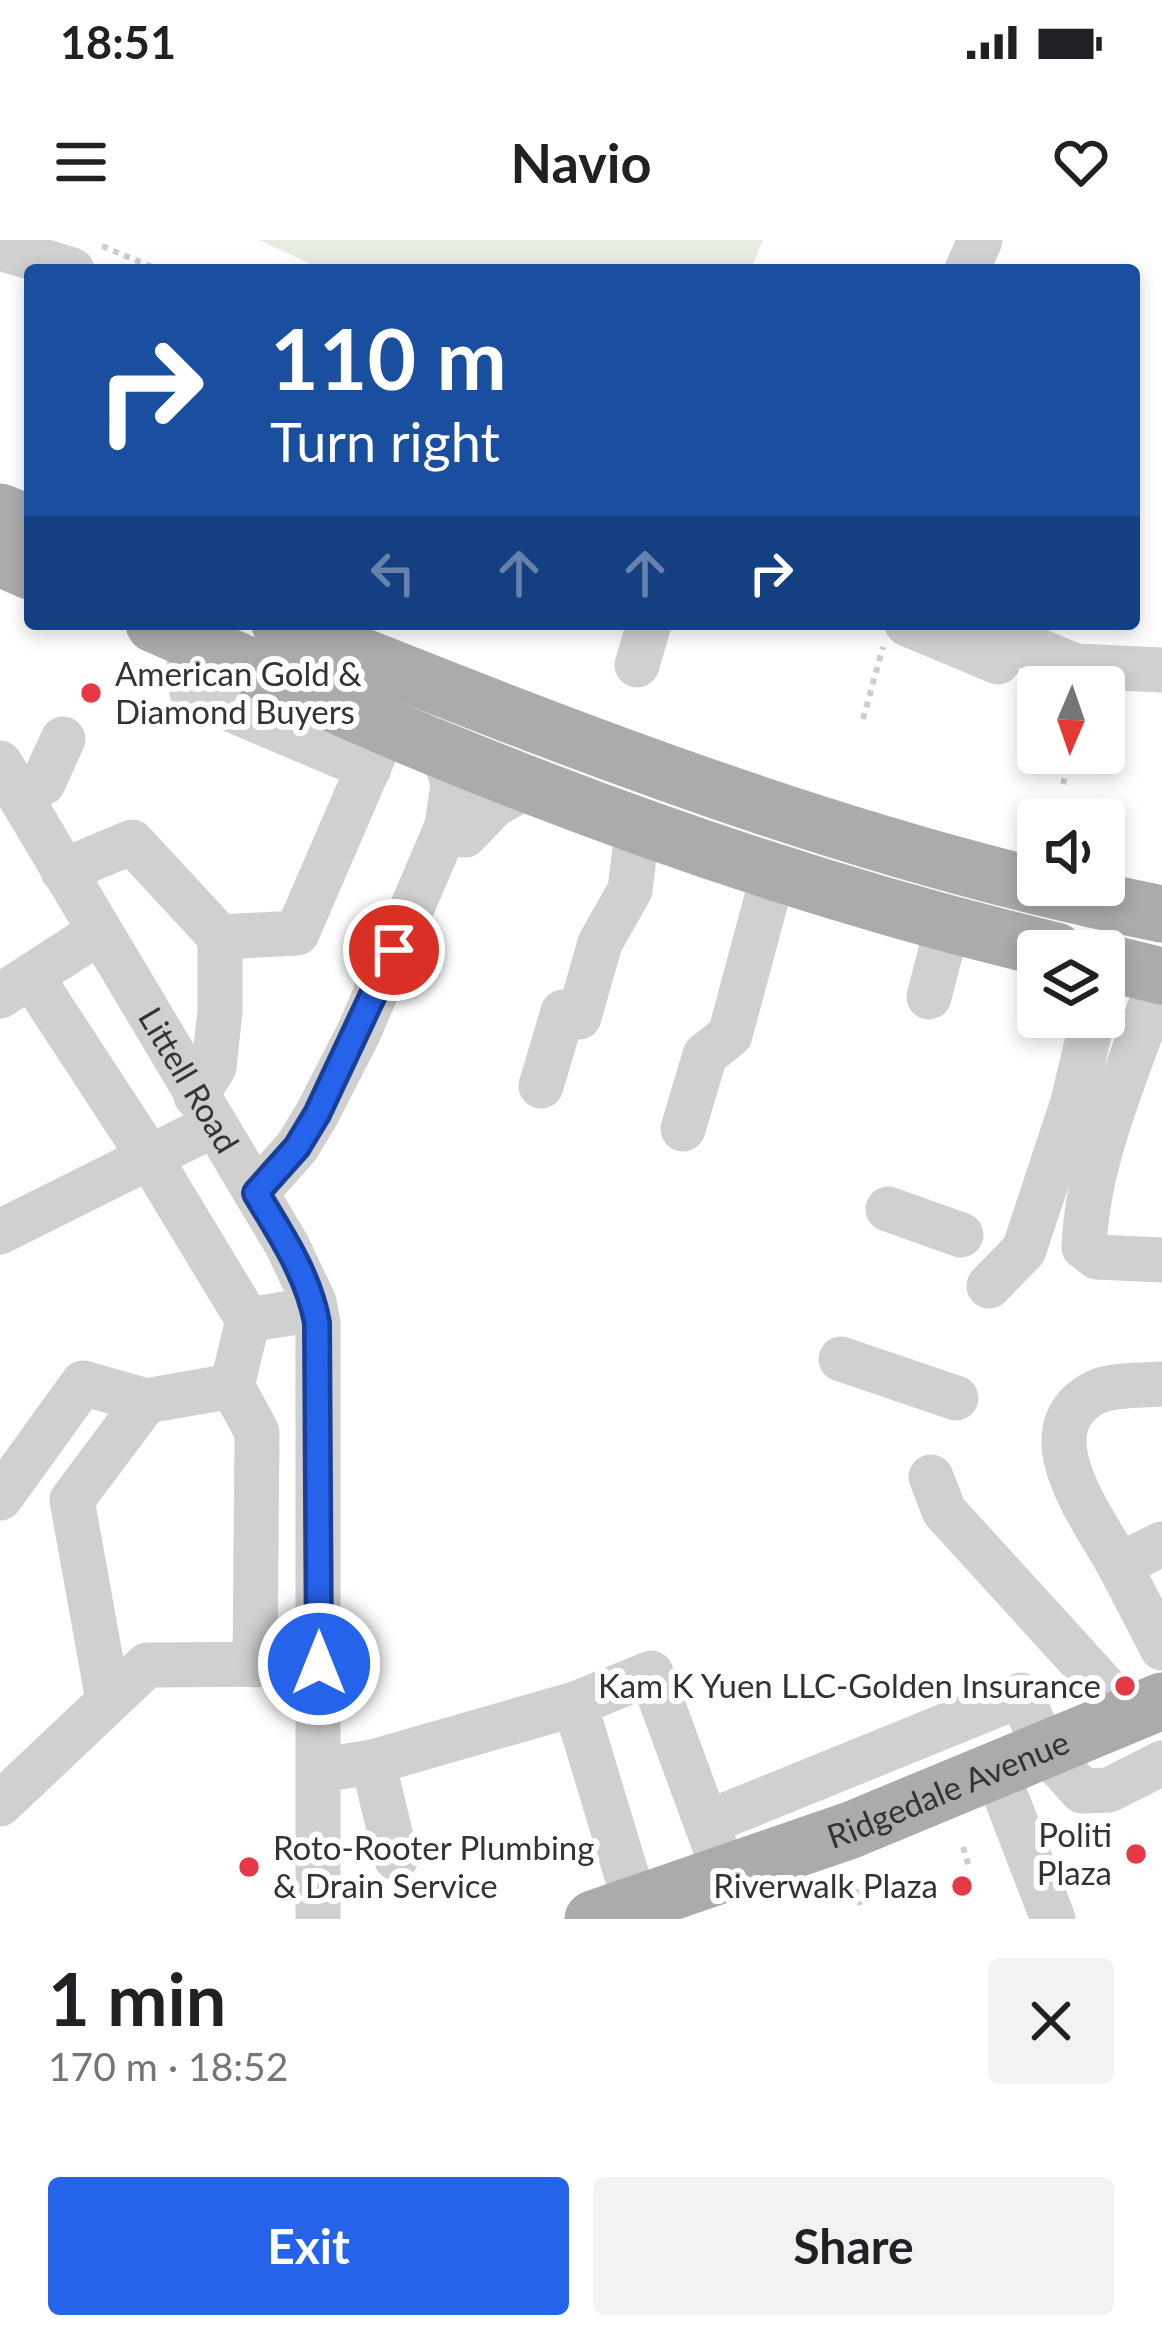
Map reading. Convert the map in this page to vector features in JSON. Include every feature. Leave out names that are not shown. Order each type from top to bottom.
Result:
[{"type":"main road","points":[[295,630],[568,739],[770,812],[990,875],[1162,914]]},
{"type":"main road","points":[[171,631],[377,748],[444,751],[774,871],[1017,941]]},
{"type":"main road","name":"Ridgedale Avenue","points":[[639,1910],[716,1848],[851,1830],[1146,1708]]},
{"type":"street","points":[[0,248],[52,264]]},
{"type":"street","points":[[922,630],[1017,669]]},
{"type":"street","points":[[987,630],[1076,666],[1162,670]]},
{"type":"street","points":[[1125,691],[1162,694]]},
{"type":"street","points":[[13,806],[43,783],[63,739]]},
{"type":"street","points":[[220,937],[297,933],[377,748]]},
{"type":"street","points":[[256,1193],[297,1147],[317,1114],[456,831],[453,785],[444,751]]},
{"type":"street","points":[[456,831],[531,784]]},
{"type":"street","name":"Littell Road","points":[[13,806],[63,871],[287,1245],[315,1309],[320,1436],[318,1919]]},
{"type":"street","points":[[541,1086],[563,1012],[579,1017],[600,944],[630,890],[638,825]]},
{"type":"street","points":[[0,1232],[150,1157],[205,1111],[214,1066],[220,937],[132,842],[63,871]]},
{"type":"street","points":[[683,1129],[705,1055],[730,1036],[774,871]]},
{"type":"street","points":[[929,997],[948,923]]},
{"type":"street","points":[[99,932],[15,986],[150,1157],[248,1320],[232,1386],[256,1432],[255,1664]]},
{"type":"street","points":[[989,1286],[1024,1250],[1099,1038]]},
{"type":"street","points":[[1116,1038],[1105,1134],[1086,1208],[1084,1247],[1097,1257],[1162,1260]]},
{"type":"street","points":[[887,1209],[961,1235]]},
{"type":"street","points":[[248,1320],[315,1309]]},
{"type":"street","points":[[842,1359],[956,1398]]},
{"type":"street","points":[[0,1498],[83,1383],[146,1401],[232,1386]]},
{"type":"street","points":[[1162,1384],[1099,1390],[1075,1408],[1064,1432],[1064,1462],[1162,1648]]},
{"type":"street","points":[[108,1700],[73,1500],[146,1401]]},
{"type":"street","points":[[256,1432],[320,1436]]},
{"type":"street","points":[[932,1477],[944,1511],[1146,1708]]},
{"type":"street","points":[[1119,1565],[1162,1544]]},
{"type":"street","points":[[0,1804],[147,1665],[319,1664]]},
{"type":"street","points":[[319,1770],[373,1762],[575,1704],[651,1673],[716,1848],[1021,1695],[1020,1761],[1053,1919]]},
{"type":"street","points":[[575,1704],[639,1910]]},
{"type":"street","points":[[1020,1761],[1082,1791],[1109,1790],[1162,1763]]},
{"type":"street","points":[[373,1762],[396,1858]]},
{"type":"path","points":[[88,240],[145,264]]},
{"type":"path","points":[[862,719],[879,662]]},
{"type":"path","points":[[1063,784],[1066,774]]},
{"type":"path","points":[[963,1847],[969,1867]]},
{"type":"path","points":[[853,1878],[860,1905]]},
{"type":"shaded area","points":[[259,240],[763,240],[753,264],[311,264]]},
{"type":"place","name":"American Gold & Diamond Buyers","points":[[91,693]]},
{"type":"place","name":"Kam K Yuen LLC-Golden Insurance","points":[[1125,1686]]},
{"type":"place","name":"Politi Plaza","points":[[1136,1854]]},
{"type":"place","name":"Roto-Rooter Plumbing & Drain Service","points":[[249,1867]]},
{"type":"place","name":"Riverwalk Plaza","points":[[962,1886]]},
{"type":"route","points":[[319,1664],[317,1323],[314,1302],[256,1193],[297,1147],[317,1114],[394,950]]}]
